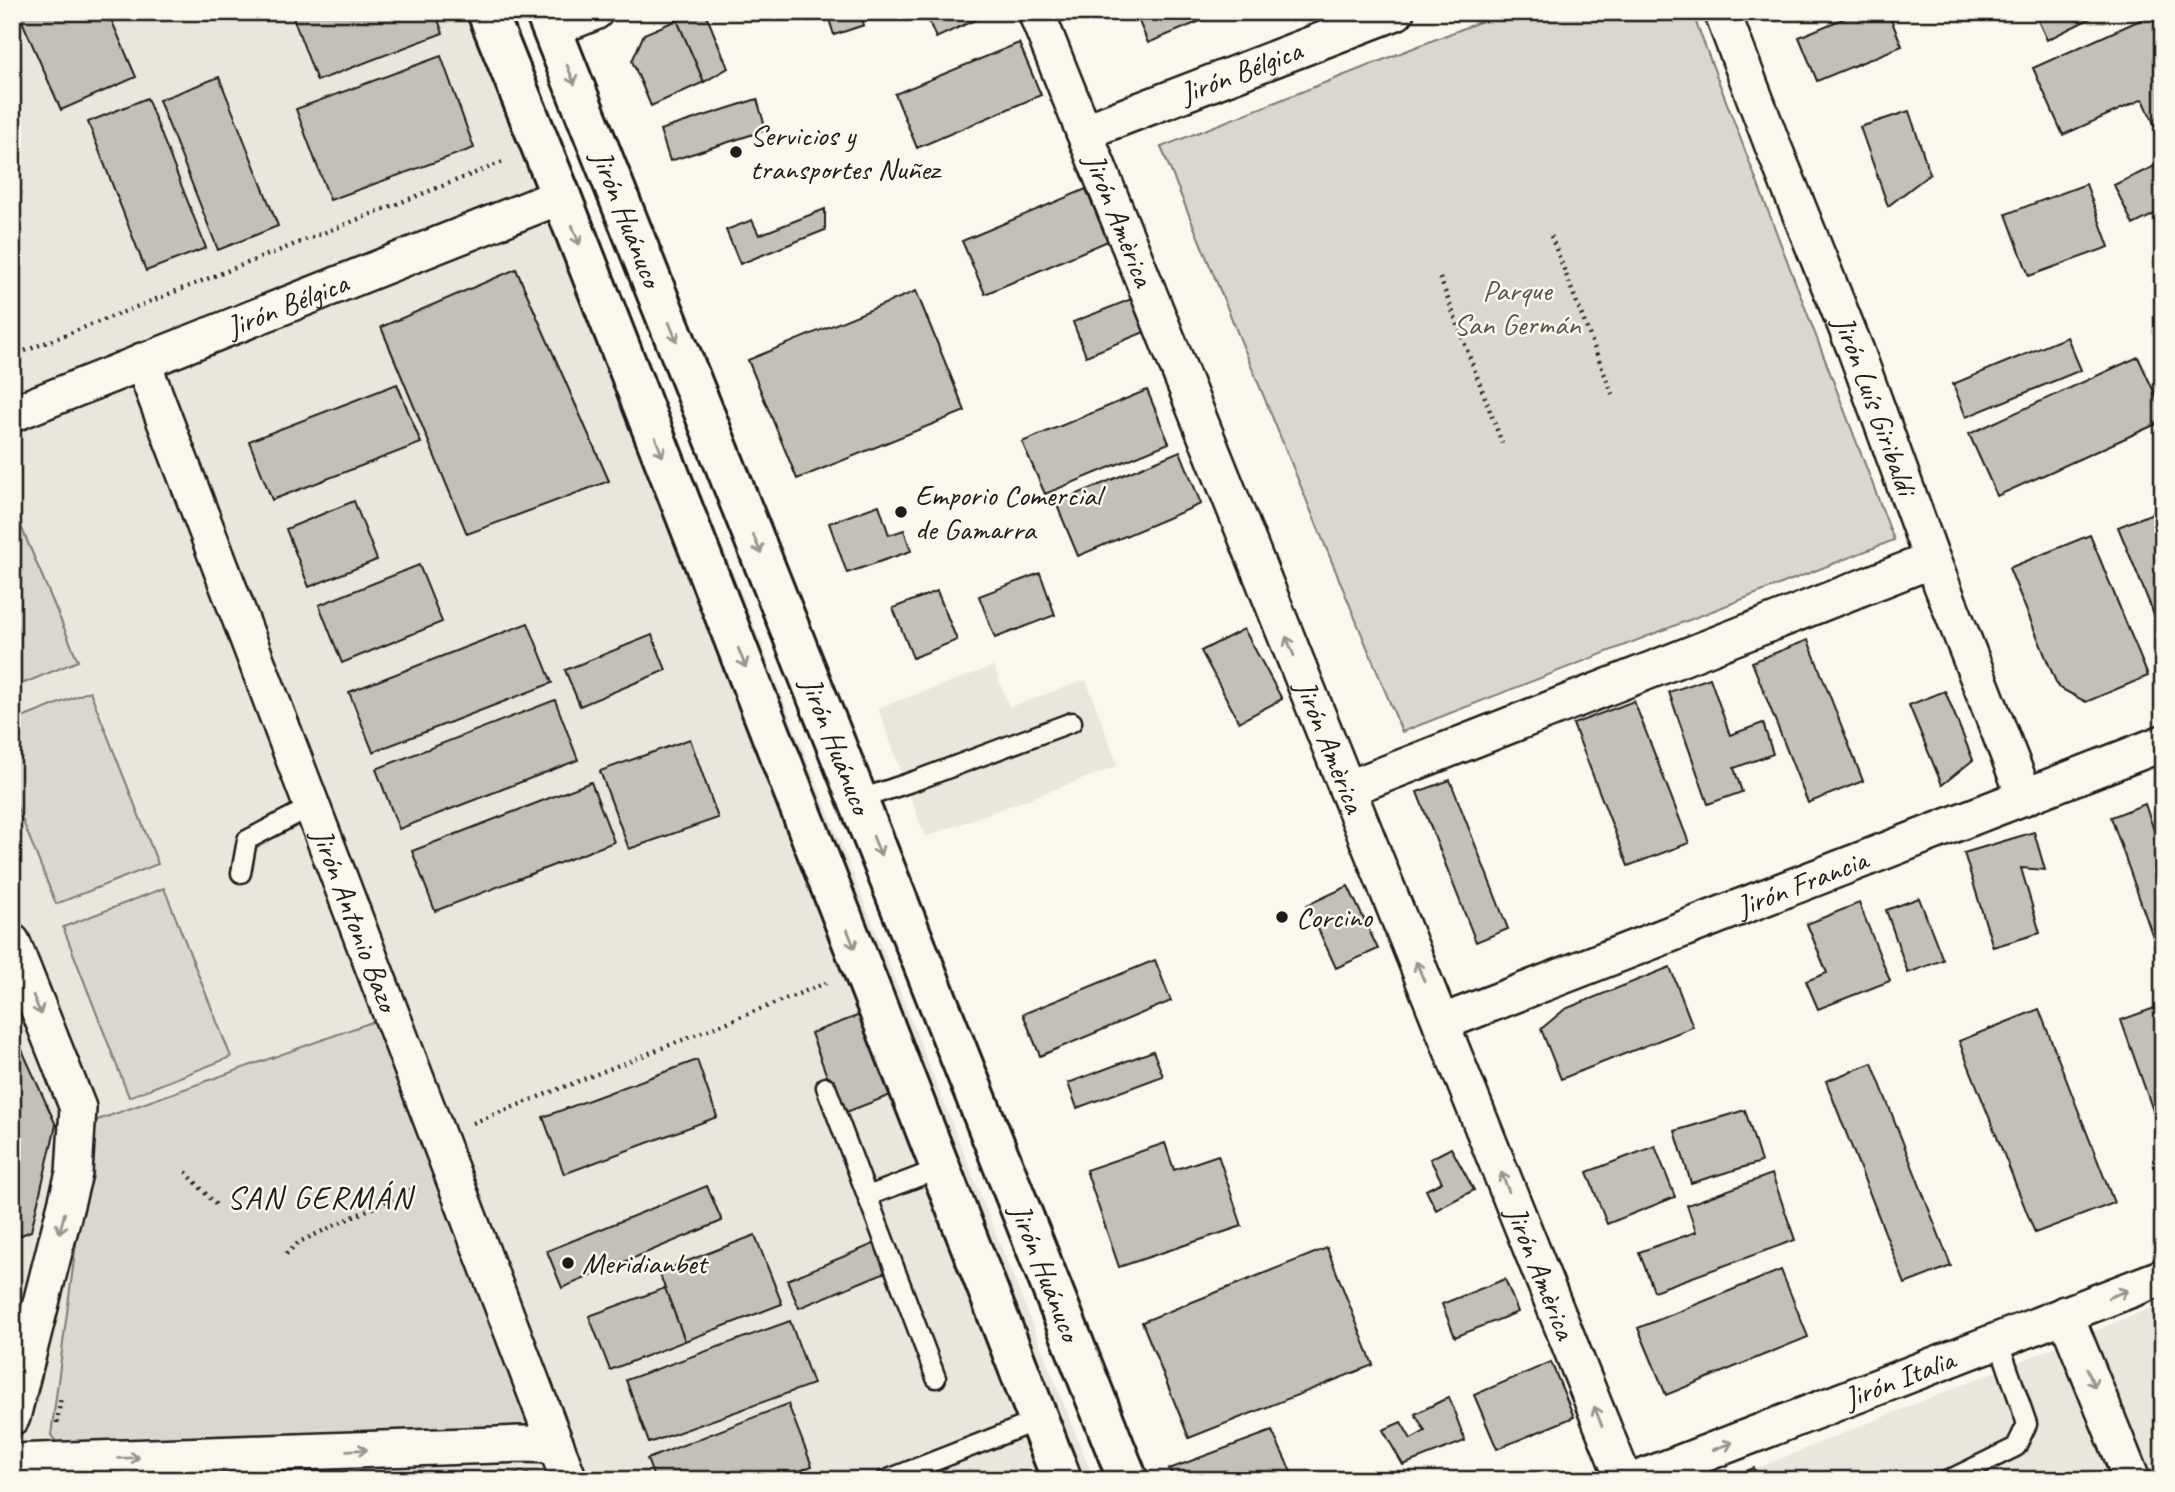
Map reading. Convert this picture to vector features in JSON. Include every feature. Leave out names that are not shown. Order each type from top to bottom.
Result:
[{"type":"street","name":"Jirón Huánuco","points":[[487,12],[1062,1480]]},
{"type":"street","points":[[548,20],[595,12]]},
{"type":"street","name":"Jirón Amèrica","points":[[1036,12],[1624,1480]]},
{"type":"street","name":"Jirón Bélgica","points":[[1084,132],[1396,12]]},
{"type":"street","name":"Jirón Luís Giribaldi","points":[[1722,12],[1856,351],[1932,560],[2025,797]]},
{"type":"street","name":"Jirón Huánuco","points":[[548,20],[1128,1480]]},
{"type":"street","name":"Jirón Bélgica","points":[[12,414],[561,196]]},
{"type":"street","name":"Jirón Antonio Bazo","points":[[142,361],[569,1480]]},
{"type":"street","points":[[1347,789],[1932,560]]},
{"type":"street","name":"Jirón Francia","points":[[1441,1023],[2163,743]]},
{"type":"street","points":[[12,942],[78,1108],[74,1173],[12,1417]]},
{"type":"street","name":"Jirón Italia","points":[[1636,1480],[2163,1276]]},
{"type":"street","points":[[997,1312],[1054,1292]]},
{"type":"street","points":[[2065,1314],[2132,1480]]},
{"type":"street","points":[[12,1462],[522,1444],[556,1446]]},
{"type":"lane","points":[[858,800],[1072,722]]},
{"type":"lane","points":[[241,873],[247,840],[312,806]]},
{"type":"lane","points":[[826,1087],[936,1378]]},
{"type":"lane","points":[[868,1196],[941,1168]]},
{"type":"lane","points":[[1948,1480],[2016,1447],[2026,1424],[1998,1340]]},
{"type":"lane","points":[[886,1480],[1039,1420]]},
{"type":"path","points":[[12,356],[509,160]]},
{"type":"path","points":[[1550,236],[1613,396]]},
{"type":"path","points":[[1440,278],[1502,443]]},
{"type":"path","points":[[438,1137],[863,969]]},
{"type":"path","points":[[186,1172],[217,1206]]},
{"type":"path","points":[[286,1254],[299,1242],[426,1183]]},
{"type":"path","points":[[56,1432],[62,1391]]},
{"type":"shaded area","points":[[12,12],[510,12],[1094,1480],[12,1480]]},
{"type":"shaded area","points":[[994,666],[1009,707],[1086,680],[1118,766],[925,837],[878,708]]},
{"type":"shaded area","points":[[2163,1303],[2163,1480],[1728,1480]]},
{"type":"green space","name":"Parque San Germán","points":[[1505,12],[1692,12],[1894,540],[1402,732],[1161,147]]},
{"type":"green space","points":[[12,505],[78,661],[12,688]]},
{"type":"green space","points":[[90,691],[158,864],[56,904],[12,794],[12,722]]},
{"type":"green space","points":[[164,888],[231,1057],[129,1097],[63,927]]},
{"type":"green space","points":[[383,1018],[544,1433],[59,1446],[51,1435],[92,1122]]},
{"type":"building","points":[[18,12],[108,12],[136,77],[61,110]]},
{"type":"building","points":[[291,12],[435,12],[443,33],[317,81]]},
{"type":"building","points":[[705,12],[728,68],[704,82],[677,20]]},
{"type":"building","points":[[807,12],[860,12],[864,25],[834,35],[828,16],[814,20]]},
{"type":"building","points":[[925,12],[992,12],[936,38]]},
{"type":"building","points":[[1135,12],[1222,12],[1148,43]]},
{"type":"building","points":[[1859,12],[1888,12],[1902,46],[1817,81],[1799,37]]},
{"type":"building","points":[[2034,12],[2103,12],[2047,40]]},
{"type":"building","points":[[2163,12],[2163,123],[2155,126],[2143,99],[2063,135],[2033,68]]},
{"type":"building","points":[[677,20],[704,82],[651,106],[632,61],[644,34]]},
{"type":"building","points":[[1019,43],[1041,95],[917,148],[895,94]]},
{"type":"building","points":[[441,56],[474,148],[330,200],[296,109]]},
{"type":"building","points":[[219,77],[278,226],[218,250],[159,100]]},
{"type":"building","points":[[147,98],[206,248],[146,271],[88,122]]},
{"type":"building","points":[[757,99],[766,130],[670,161],[660,130]]},
{"type":"building","points":[[1909,111],[1930,174],[1888,206],[1860,127]]},
{"type":"building","points":[[2163,162],[2163,210],[2133,225],[2114,185]]},
{"type":"building","points":[[2086,184],[2109,247],[2029,276],[2006,214]]},
{"type":"building","points":[[1086,189],[1108,241],[985,294],[962,241]]},
{"type":"building","points":[[825,209],[825,230],[740,264],[726,230],[752,220],[759,235]]},
{"type":"building","points":[[516,269],[609,481],[467,534],[381,327]]},
{"type":"building","points":[[916,291],[965,411],[797,479],[748,360]]},
{"type":"building","points":[[1134,298],[1147,331],[1086,356],[1073,322]]},
{"type":"building","points":[[2067,337],[2081,370],[1966,417],[1953,384]]},
{"type":"building","points":[[2138,357],[2163,411],[2163,421],[1997,496],[1969,434]]},
{"type":"building","points":[[397,384],[421,443],[272,500],[249,441]]},
{"type":"building","points":[[1147,390],[1169,443],[1045,494],[1022,442]]},
{"type":"building","points":[[1180,451],[1201,504],[1078,556],[1056,503]]},
{"type":"building","points":[[354,501],[377,560],[309,587],[286,529]]},
{"type":"building","points":[[879,505],[889,535],[904,530],[911,551],[847,573],[829,523]]},
{"type":"building","points":[[2163,509],[2163,636],[2118,527]]},
{"type":"building","points":[[2090,535],[2148,676],[2086,702],[2058,687],[2009,568]]},
{"type":"building","points":[[419,565],[442,622],[342,663],[319,605]]},
{"type":"building","points":[[1040,573],[1055,615],[995,638],[979,596]]},
{"type":"building","points":[[937,591],[957,640],[913,658],[893,608]]},
{"type":"building","points":[[528,623],[552,683],[373,752],[349,692]]},
{"type":"building","points":[[1244,629],[1282,699],[1239,722],[1201,651]]},
{"type":"building","points":[[652,635],[666,670],[580,706],[565,670]]},
{"type":"building","points":[[1808,640],[1863,781],[1808,803],[1752,662]]},
{"type":"building","points":[[1710,678],[1730,735],[1763,723],[1773,754],[1734,768],[1742,792],[1708,804],[1669,692]]},
{"type":"building","points":[[1945,691],[1973,760],[1942,785],[1909,705]]},
{"type":"building","points":[[555,700],[578,760],[399,829],[376,769]]},
{"type":"building","points":[[1634,701],[1689,843],[1628,866],[1573,724]]},
{"type":"building","points":[[690,739],[718,818],[629,849],[600,771]]},
{"type":"building","points":[[1450,780],[1508,929],[1476,942],[1417,792]]},
{"type":"building","points":[[591,782],[614,842],[435,911],[412,851]]},
{"type":"building","points":[[2145,804],[2158,842],[2163,841],[2161,960],[2111,817]]},
{"type":"building","points":[[2034,832],[2045,870],[2021,868],[2040,933],[1993,947],[1964,853]]},
{"type":"building","points":[[1348,886],[1378,949],[1336,968],[1307,905]]},
{"type":"building","points":[[1919,898],[1943,960],[1908,973],[1886,910]]},
{"type":"building","points":[[1859,903],[1890,981],[1818,1009],[1806,981],[1827,973],[1807,924]]},
{"type":"building","points":[[1155,960],[1171,1001],[1040,1056],[1023,1014]]},
{"type":"building","points":[[1670,967],[1693,1027],[1561,1079],[1541,1029],[1565,1009]]},
{"type":"building","points":[[2163,1005],[2163,1139],[2121,1020]]},
{"type":"building","points":[[2039,1009],[2114,1203],[2035,1233],[1959,1041]]},
{"type":"building","points":[[860,1015],[891,1095],[841,1114],[811,1033]]},
{"type":"building","points":[[12,1028],[56,1125],[31,1231],[12,1239]]},
{"type":"building","points":[[1153,1051],[1163,1076],[1077,1108],[1068,1083]]},
{"type":"building","points":[[697,1060],[717,1117],[564,1174],[543,1117]]},
{"type":"building","points":[[1872,1063],[1951,1266],[1905,1284],[1826,1081]]},
{"type":"building","points":[[1745,1110],[1761,1162],[1691,1183],[1675,1131]]},
{"type":"building","points":[[1165,1143],[1174,1170],[1218,1155],[1242,1226],[1119,1267],[1086,1170]]},
{"type":"building","points":[[1655,1146],[1675,1197],[1607,1224],[1587,1172]]},
{"type":"building","points":[[1451,1148],[1474,1190],[1436,1210],[1426,1190],[1442,1182],[1430,1159]]},
{"type":"building","points":[[1772,1174],[1795,1240],[1654,1291],[1639,1252],[1696,1232],[1687,1205]]},
{"type":"building","points":[[707,1186],[722,1221],[562,1288],[547,1251]]},
{"type":"building","points":[[755,1235],[782,1304],[685,1341],[659,1272]]},
{"type":"building","points":[[876,1243],[888,1271],[799,1308],[787,1280]]},
{"type":"building","points":[[1327,1248],[1373,1365],[1189,1438],[1142,1322]]},
{"type":"building","points":[[1781,1270],[1808,1337],[1666,1395],[1638,1328]]},
{"type":"building","points":[[1505,1279],[1518,1312],[1455,1337],[1442,1304]]},
{"type":"building","points":[[665,1288],[685,1341],[610,1370],[589,1316]]},
{"type":"building","points":[[790,1321],[813,1384],[649,1443],[626,1380]]},
{"type":"building","points":[[2163,1340],[2163,1361],[2155,1343]]},
{"type":"building","points":[[1551,1362],[1574,1417],[1497,1449],[1474,1395]]},
{"type":"building","points":[[1449,1397],[1465,1441],[1403,1465],[1383,1430],[1401,1422],[1411,1439],[1425,1431],[1415,1414]]},
{"type":"building","points":[[788,1404],[812,1466],[777,1480],[655,1480],[647,1459]]},
{"type":"building","points":[[1272,1431],[1295,1480],[1175,1480],[1169,1469]]},
{"type":"building","points":[[1754,1468],[1759,1480],[1723,1480]]},
{"type":"building","points":[[522,1471],[541,1480],[498,1480]]},
{"type":"place","name":"Servicios y transportes Nuñez","points":[[736,152]]},
{"type":"place","name":"Emporio Comercial de Gamarra","points":[[901,512]]},
{"type":"place","name":"Corcino","points":[[1282,917]]},
{"type":"place","name":"Meridianbet","points":[[568,1263]]},
{"type":"district","name":"SAN GERMÁN","points":[[320,1197]]}]
